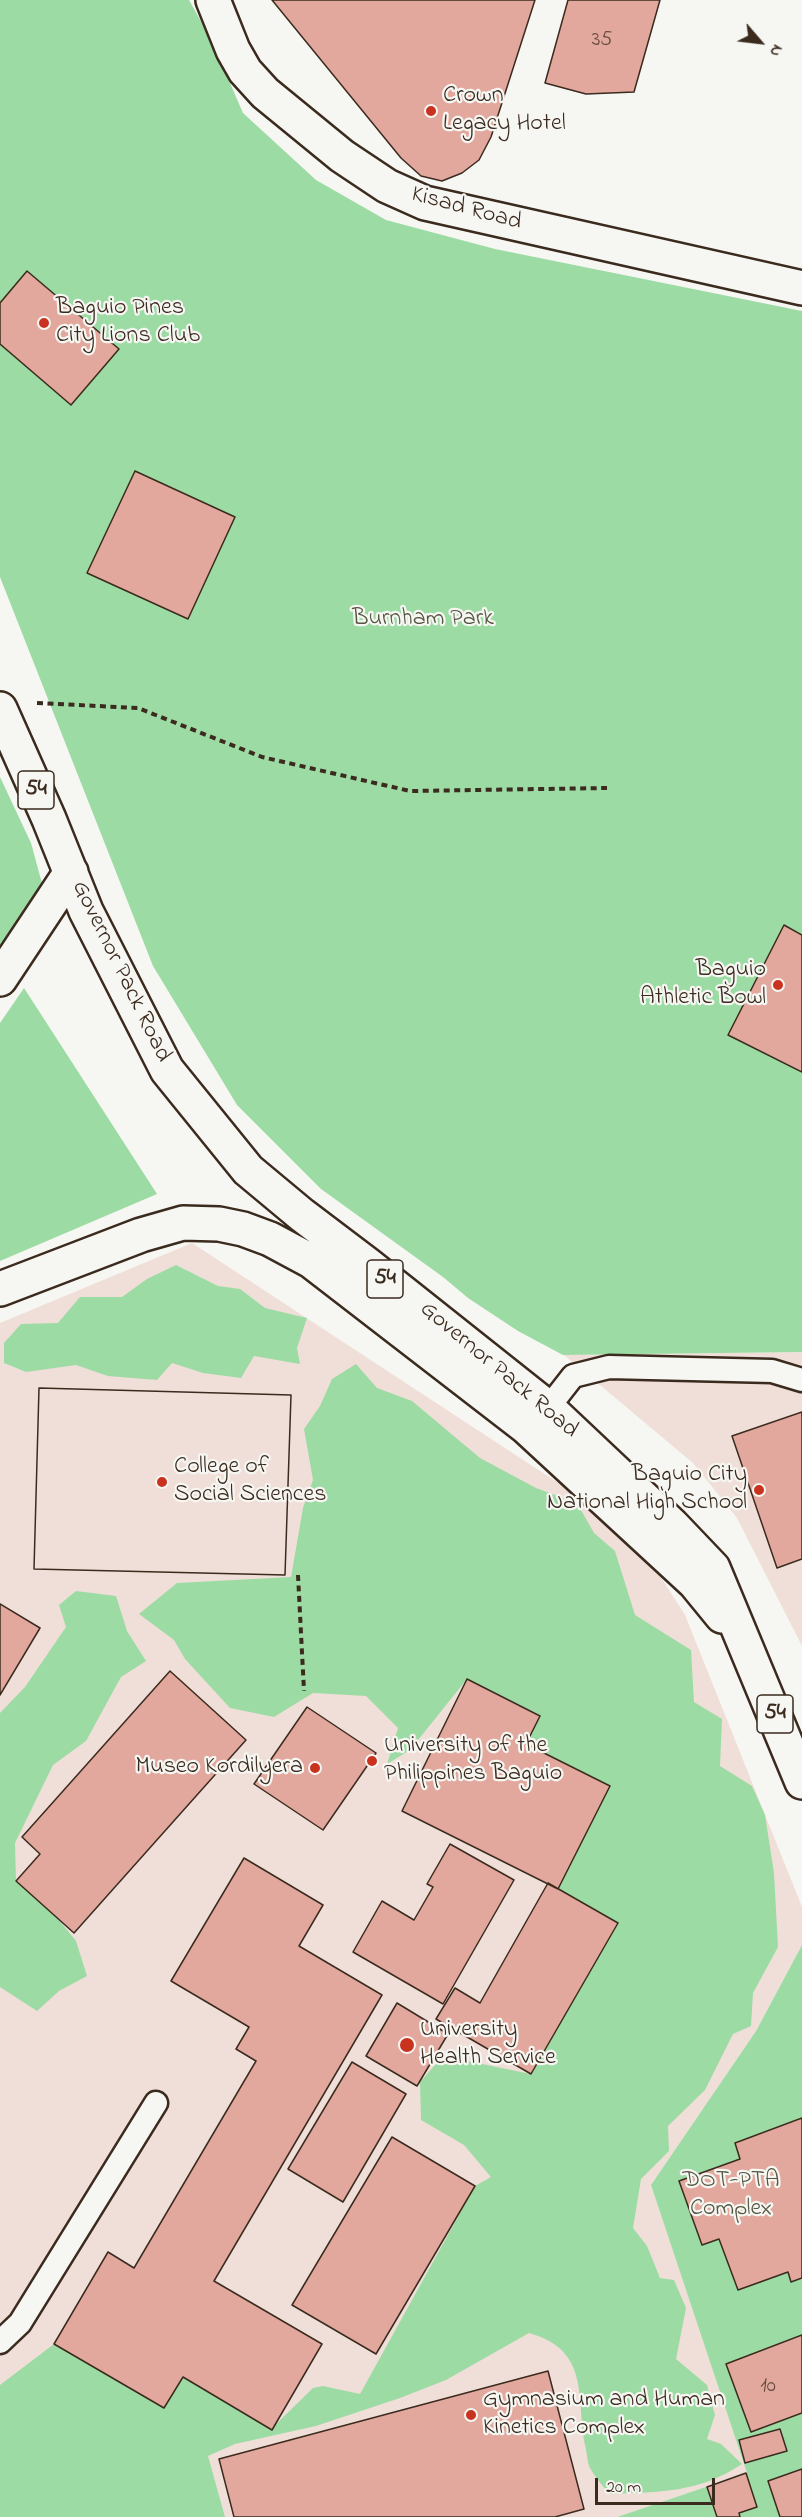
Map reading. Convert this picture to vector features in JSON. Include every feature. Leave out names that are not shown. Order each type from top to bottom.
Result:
[{"type":"main road","name":"Kisad Road","points":[[213,0],[232,50],[245,71],[265,93],[342,156],[387,186],[425,203],[802,288]]},
{"type":"main road","name":"Governor Pack Road","points":[[0,709],[86,910],[167,1070],[248,1170],[548,1408],[672,1525],[713,1568],[748,1647],[802,1782]]},
{"type":"main road","points":[[0,979],[71,872]]},
{"type":"main road","points":[[0,1289],[141,1235],[183,1223],[219,1224],[243,1229],[270,1239],[311,1261],[526,1427],[695,1583],[748,1647]]},
{"type":"lane","points":[[548,1408],[573,1376],[609,1366],[772,1371],[802,1380]]},
{"type":"lane","points":[[0,2342],[156,2103]]},
{"type":"path","points":[[49,704],[138,708],[262,757],[410,791],[608,788]]},
{"type":"path","points":[[298,1575],[304,1691]]},
{"type":"shaded area","name":"University of the Philippines Baguio","points":[[192,1243],[598,1509],[646,1554],[685,1615],[802,1907],[802,1945],[756,2031],[651,2185],[747,2473],[617,2517],[0,2517],[0,1323]]},
{"type":"shaded area","name":"Baguio City National High School","points":[[802,1352],[802,1646],[737,1518],[693,1463],[564,1355]]},
{"type":"green space","name":"Burnham Park","points":[[0,0],[189,0],[211,39],[243,113],[316,180],[386,220],[495,249],[802,311],[802,1352],[563,1355],[518,1331],[468,1298],[443,1277],[321,1189],[237,1105],[153,966],[0,577]]},
{"type":"green space","points":[[0,777],[31,843],[46,898],[0,962]]},
{"type":"green space","points":[[24,988],[157,1194],[0,1261],[0,1023]]},
{"type":"green space","points":[[176,1265],[218,1286],[240,1289],[265,1308],[307,1318],[297,1348],[300,1364],[254,1356],[241,1378],[203,1373],[172,1363],[157,1380],[108,1376],[76,1365],[26,1372],[4,1363],[4,1343],[21,1324],[58,1323],[80,1297],[122,1297],[147,1279]]},
{"type":"green space","points":[[356,1364],[377,1388],[412,1401],[480,1458],[536,1488],[577,1503],[594,1533],[615,1551],[635,1615],[691,1650],[694,1702],[722,1719],[720,1766],[752,1786],[765,1815],[774,1873],[778,1947],[753,1993],[751,2026],[733,2034],[705,2090],[668,2126],[669,2151],[641,2179],[633,2228],[647,2246],[660,2278],[674,2280],[686,2308],[676,2359],[707,2385],[715,2415],[707,2439],[721,2444],[742,2464],[726,2474],[694,2486],[662,2491],[609,2494],[589,2466],[579,2393],[571,2363],[562,2351],[549,2341],[529,2333],[446,2380],[400,2398],[316,2426],[235,2444],[208,2456],[225,2517],[0,2517],[0,2385],[54,2344],[164,2408],[183,2377],[271,2429],[313,2388],[323,2386],[360,2394],[475,2186],[491,2177],[464,2145],[421,2120],[420,2082],[443,2056],[531,2074],[618,1924],[558,1889],[610,1786],[526,1744],[540,1715],[467,1679],[410,1750],[387,1764],[398,1728],[366,1696],[313,1693],[274,1717],[230,1708],[185,1659],[174,1640],[139,1614],[177,1583],[291,1577],[303,1508],[313,1480],[304,1429],[320,1406],[332,1379]]},
{"type":"green space","points":[[76,1591],[116,1596],[127,1631],[146,1661],[121,1677],[86,1741],[53,1765],[15,1843],[16,1881],[58,1919],[76,1941],[87,1976],[59,1991],[37,2011],[0,1987],[0,1713],[25,1687],[66,1627],[59,1605]]},
{"type":"green space","name":"DOT-PTA Complex","points":[[802,1945],[802,2517],[617,2517],[747,2473],[651,2185],[756,2031]]},
{"type":"building","name":"Crown Legacy Hotel","points":[[272,0],[535,0],[491,137],[479,160],[462,173],[442,181],[421,176],[401,158]]},
{"type":"building","points":[[568,0],[660,0],[634,92],[586,94],[545,83]]},
{"type":"building","name":"Baguio Pines City Lions Club","points":[[27,271],[119,349],[71,405],[0,344],[0,303]]},
{"type":"building","points":[[135,471],[235,517],[188,619],[87,573]]},
{"type":"building","name":"Baguio Athletic Bowl","points":[[784,925],[802,935],[802,1072],[728,1035]]},
{"type":"building","name":"College of Social Sciences","points":[[39,1388],[291,1395],[285,1575],[34,1569]]},
{"type":"building","name":"College of Social Sciences","points":[[39,1388],[291,1395],[285,1575],[34,1569]]},
{"type":"building","points":[[802,1412],[802,1559],[777,1568],[732,1436]]},
{"type":"building","points":[[0,1604],[40,1628],[0,1695]]},
{"type":"building","points":[[170,1671],[246,1740],[74,1933],[16,1881],[40,1854],[22,1837]]},
{"type":"building","points":[[467,1679],[540,1716],[526,1744],[610,1786],[558,1889],[402,1811]]},
{"type":"building","name":"Museo Kordilyera","points":[[307,1707],[376,1753],[323,1830],[254,1784]]},
{"type":"building","points":[[450,1844],[514,1880],[443,2004],[353,1952],[382,1901],[414,1920],[433,1887],[427,1884]]},
{"type":"building","points":[[244,1858],[323,1905],[299,1946],[382,1995],[214,2281],[322,2344],[272,2430],[183,2377],[164,2408],[54,2344],[108,2252],[134,2268],[256,2061],[236,2049],[249,2027],[171,1981]]},
{"type":"building","points":[[548,1883],[618,1923],[531,2074],[436,2019],[455,1988],[480,2003]]},
{"type":"building","name":"University Health Service","points":[[397,2003],[448,2034],[417,2086],[366,2056]]},
{"type":"building","points":[[352,2062],[406,2094],[343,2202],[288,2169]]},
{"type":"building","points":[[802,2118],[802,2278],[791,2282],[788,2272],[738,2290],[719,2239],[702,2245],[679,2181],[740,2159],[735,2143]]},
{"type":"building","points":[[392,2137],[475,2186],[376,2354],[292,2305]]},
{"type":"building","points":[[802,2335],[802,2413],[751,2432],[726,2364]]},
{"type":"building","name":"Gymnasium and Human Kinetics Complex","points":[[548,2371],[584,2509],[555,2517],[234,2517],[219,2459]]},
{"type":"building","points":[[780,2429],[787,2451],[745,2463],[739,2440]]},
{"type":"building","points":[[802,2469],[802,2517],[780,2517],[768,2481]]},
{"type":"building","points":[[746,2473],[757,2507],[739,2513],[740,2517],[717,2517],[707,2487]]},
{"type":"place","name":"Crown Legacy Hotel","points":[[431,111]]},
{"type":"place","name":"Baguio Pines City Lions Club","points":[[44,323]]},
{"type":"place","name":"Baguio Athletic Bowl","points":[[778,985]]},
{"type":"place","name":"College of Social Sciences","points":[[162,1482]]},
{"type":"place","name":"Baguio City National High School","points":[[759,1490]]},
{"type":"place","name":"University of the Philippines Baguio","points":[[372,1761]]},
{"type":"place","name":"Museo Kordilyera","points":[[315,1768]]},
{"type":"place","name":"University Health Service","points":[[407,2045]]},
{"type":"place","name":"Gymnasium and Human Kinetics Complex","points":[[471,2415]]}]
